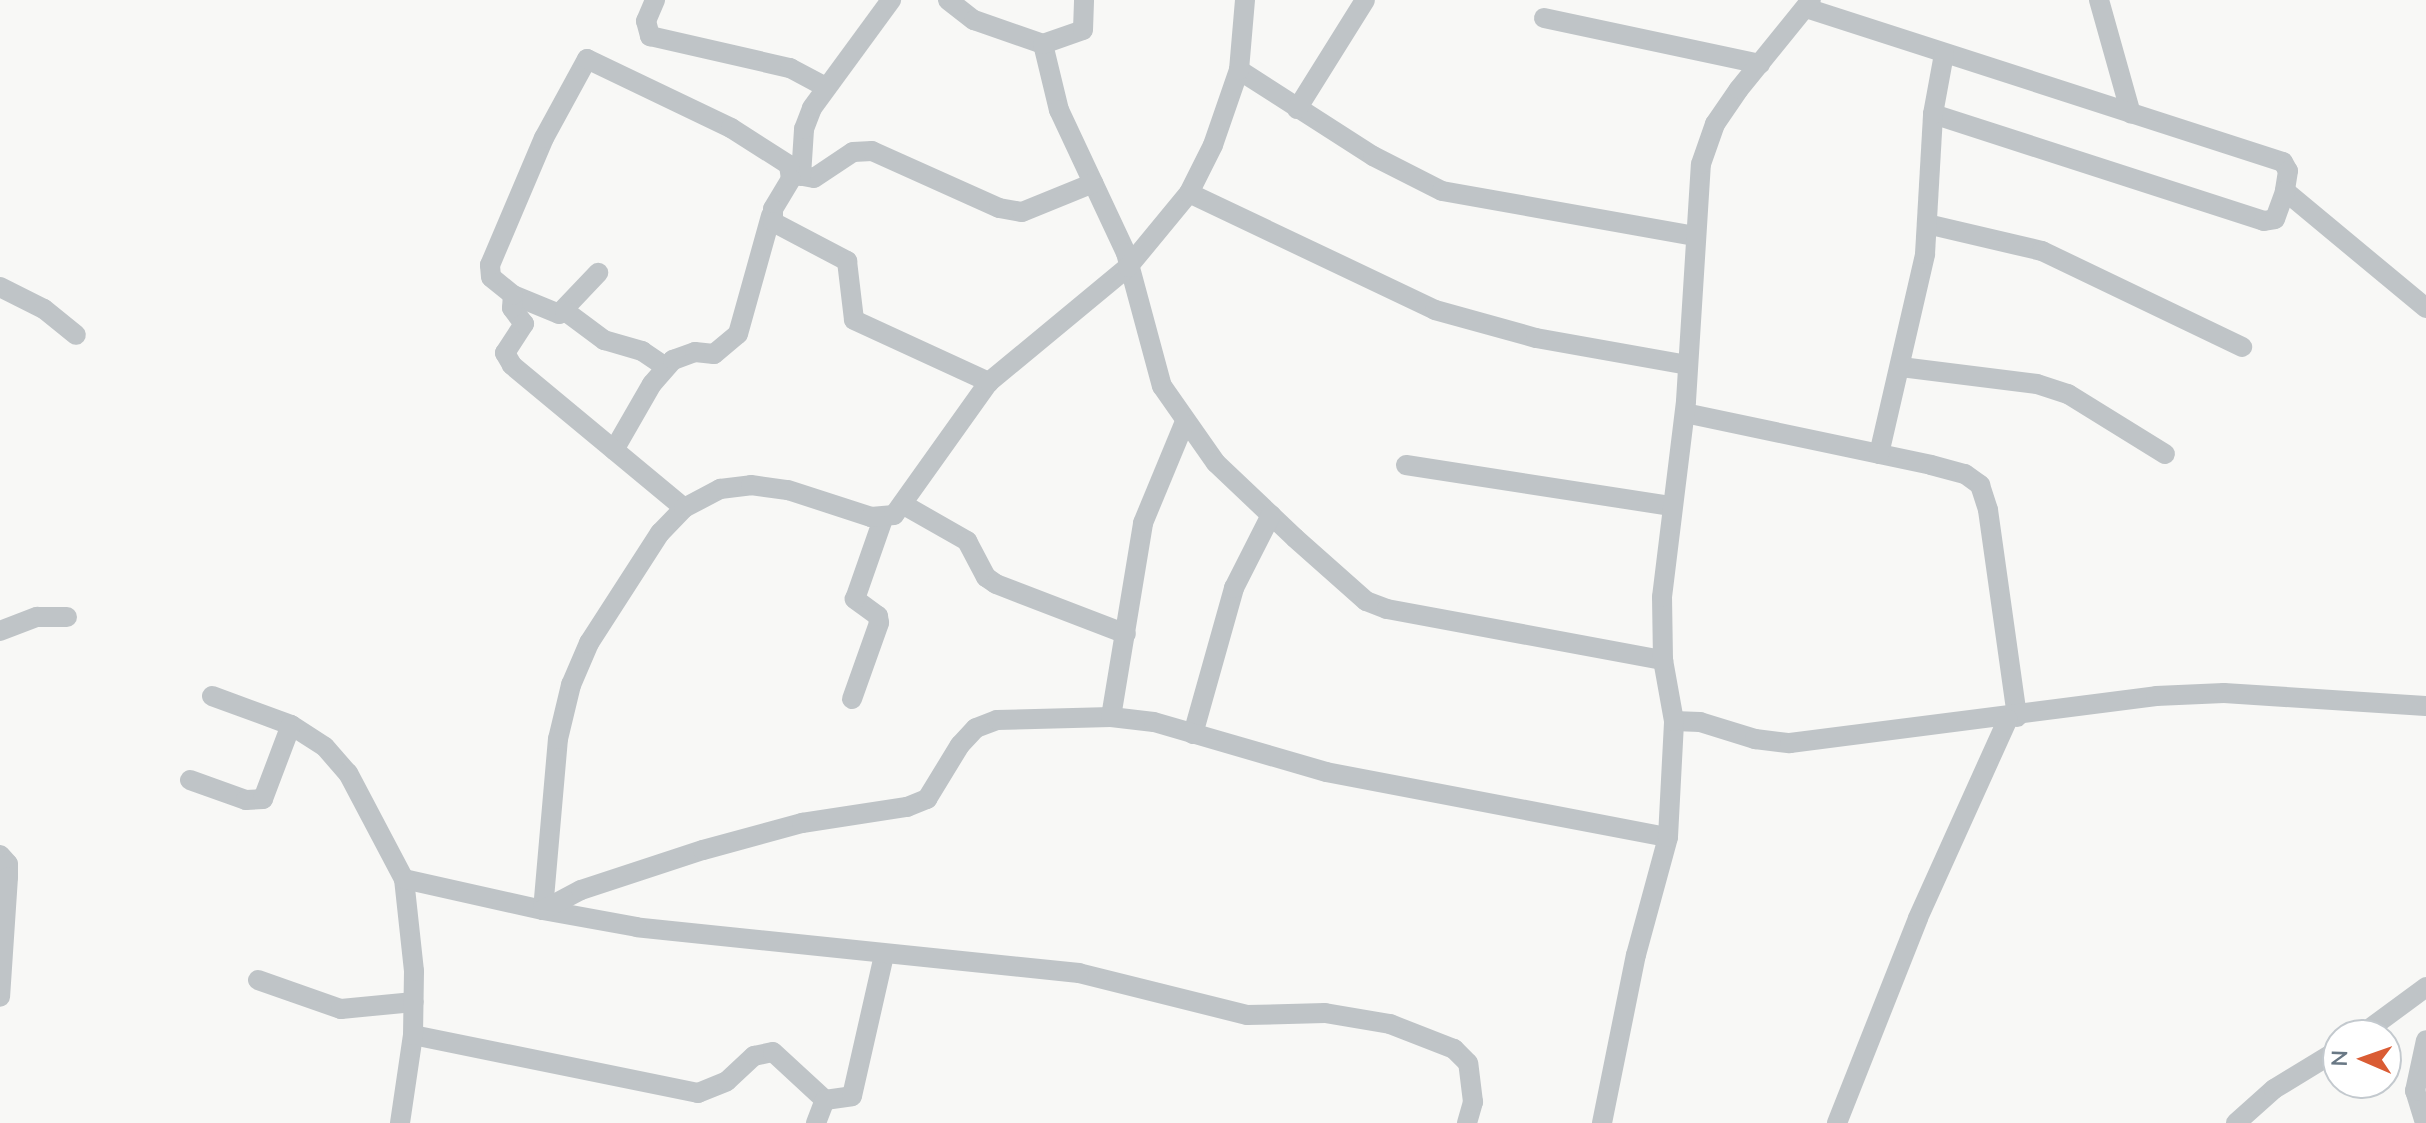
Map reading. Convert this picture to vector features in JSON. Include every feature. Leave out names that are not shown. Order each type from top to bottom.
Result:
[{"type":"street","points":[[655,0],[646,21],[650,36],[790,68],[824,86]]},
{"type":"street","points":[[614,450],[666,367],[684,354],[714,354],[738,334],[771,216],[797,175],[804,129],[824,86],[891,0]]},
{"type":"street","points":[[948,0],[974,20],[1043,44],[1083,30],[1084,0]]},
{"type":"street","points":[[852,699],[879,623],[878,616],[855,599],[883,519],[904,505],[989,382],[1128,267],[1189,193],[1213,145],[1239,70],[1245,0]]},
{"type":"street","points":[[1297,109],[1365,0]]},
{"type":"street","points":[[2099,0],[2131,114]]},
{"type":"street","points":[[1602,1123],[1636,955],[1668,837],[1674,721],[1663,660],[1662,597],[1670,506],[1685,413],[1701,164],[1715,124],[1809,4],[1944,54],[2283,162],[2288,171],[2285,191],[2275,219],[2264,221],[1933,114]]},
{"type":"street","points":[[1544,18],[1760,64]]},
{"type":"street","points":[[1043,44],[1059,110],[1128,267],[1162,386],[1184,424],[1216,463],[1366,601],[1387,609],[1663,660]]},
{"type":"street","points":[[1879,454],[1901,367],[1927,224],[1933,114],[1944,54]]},
{"type":"street","points":[[598,273],[565,311],[553,314],[513,295],[491,277],[490,265],[544,138],[587,59],[731,128],[789,165],[797,175],[819,176],[853,152],[872,151],[999,208],[1022,212],[1093,183]]},
{"type":"street","points":[[1239,70],[1297,109],[1442,191],[1694,236]]},
{"type":"street","points":[[2285,191],[2426,308]]},
{"type":"street","points":[[1189,193],[1435,310],[1536,338],[1688,365]]},
{"type":"street","points":[[771,216],[778,226],[847,261],[854,320],[989,382]]},
{"type":"street","points":[[1927,224],[2042,251],[2242,347]]},
{"type":"street","points":[[0,287],[44,309],[76,335]]},
{"type":"street","points":[[513,295],[512,308],[524,329],[506,347],[507,359],[684,508]]},
{"type":"street","points":[[565,311],[604,340],[642,351],[666,367]]},
{"type":"street","points":[[1901,367],[2026,382],[2068,394],[2165,454]]},
{"type":"street","points":[[1685,413],[1965,474],[1980,485],[1988,510],[2012,718],[1912,933],[1837,1123]]},
{"type":"street","points":[[1111,717],[1143,523],[1184,424]]},
{"type":"street","points":[[1406,465],[1670,506]]},
{"type":"street","points":[[543,910],[558,739],[571,685],[589,643],[631,572],[684,508],[720,489],[751,485],[788,490],[883,519]]},
{"type":"street","points":[[904,505],[967,541],[986,577],[996,584],[1126,634]]},
{"type":"street","points":[[1193,734],[1234,588],[1271,515]]},
{"type":"street","points":[[0,631],[37,617],[67,617]]},
{"type":"street","points":[[1674,721],[1700,722],[1755,739],[1790,743],[2012,718],[2085,704],[2224,693],[2426,706]]},
{"type":"street","points":[[212,696],[291,725],[325,747],[348,773],[404,879],[414,1002],[413,1035],[400,1123]]},
{"type":"street","points":[[543,910],[581,890],[703,850],[802,823],[907,807],[927,799],[960,745],[976,728],[997,720],[1111,717],[1193,734],[1326,772],[1668,837]]},
{"type":"street","points":[[190,780],[246,800],[263,799],[291,725]]},
{"type":"street","points":[[0,855],[8,864],[8,877],[0,997]]},
{"type":"street","points":[[404,879],[597,922],[884,955],[1079,973],[1247,1015],[1325,1013],[1390,1024],[1454,1049],[1468,1063],[1473,1102],[1467,1123]]},
{"type":"street","points":[[825,1100],[852,1096],[884,955]]},
{"type":"street","points":[[258,980],[341,1009],[414,1002]]},
{"type":"street","points":[[2383,1019],[2426,987]]},
{"type":"street","points":[[413,1035],[698,1093],[713,1090],[754,1056],[773,1052],[825,1100]]},
{"type":"street","points":[[2425,1123],[2415,1091],[2426,1040]]},
{"type":"street","points":[[2236,1123],[2274,1089],[2322,1060]]},
{"type":"street","points":[[816,1123],[825,1100]]}]
